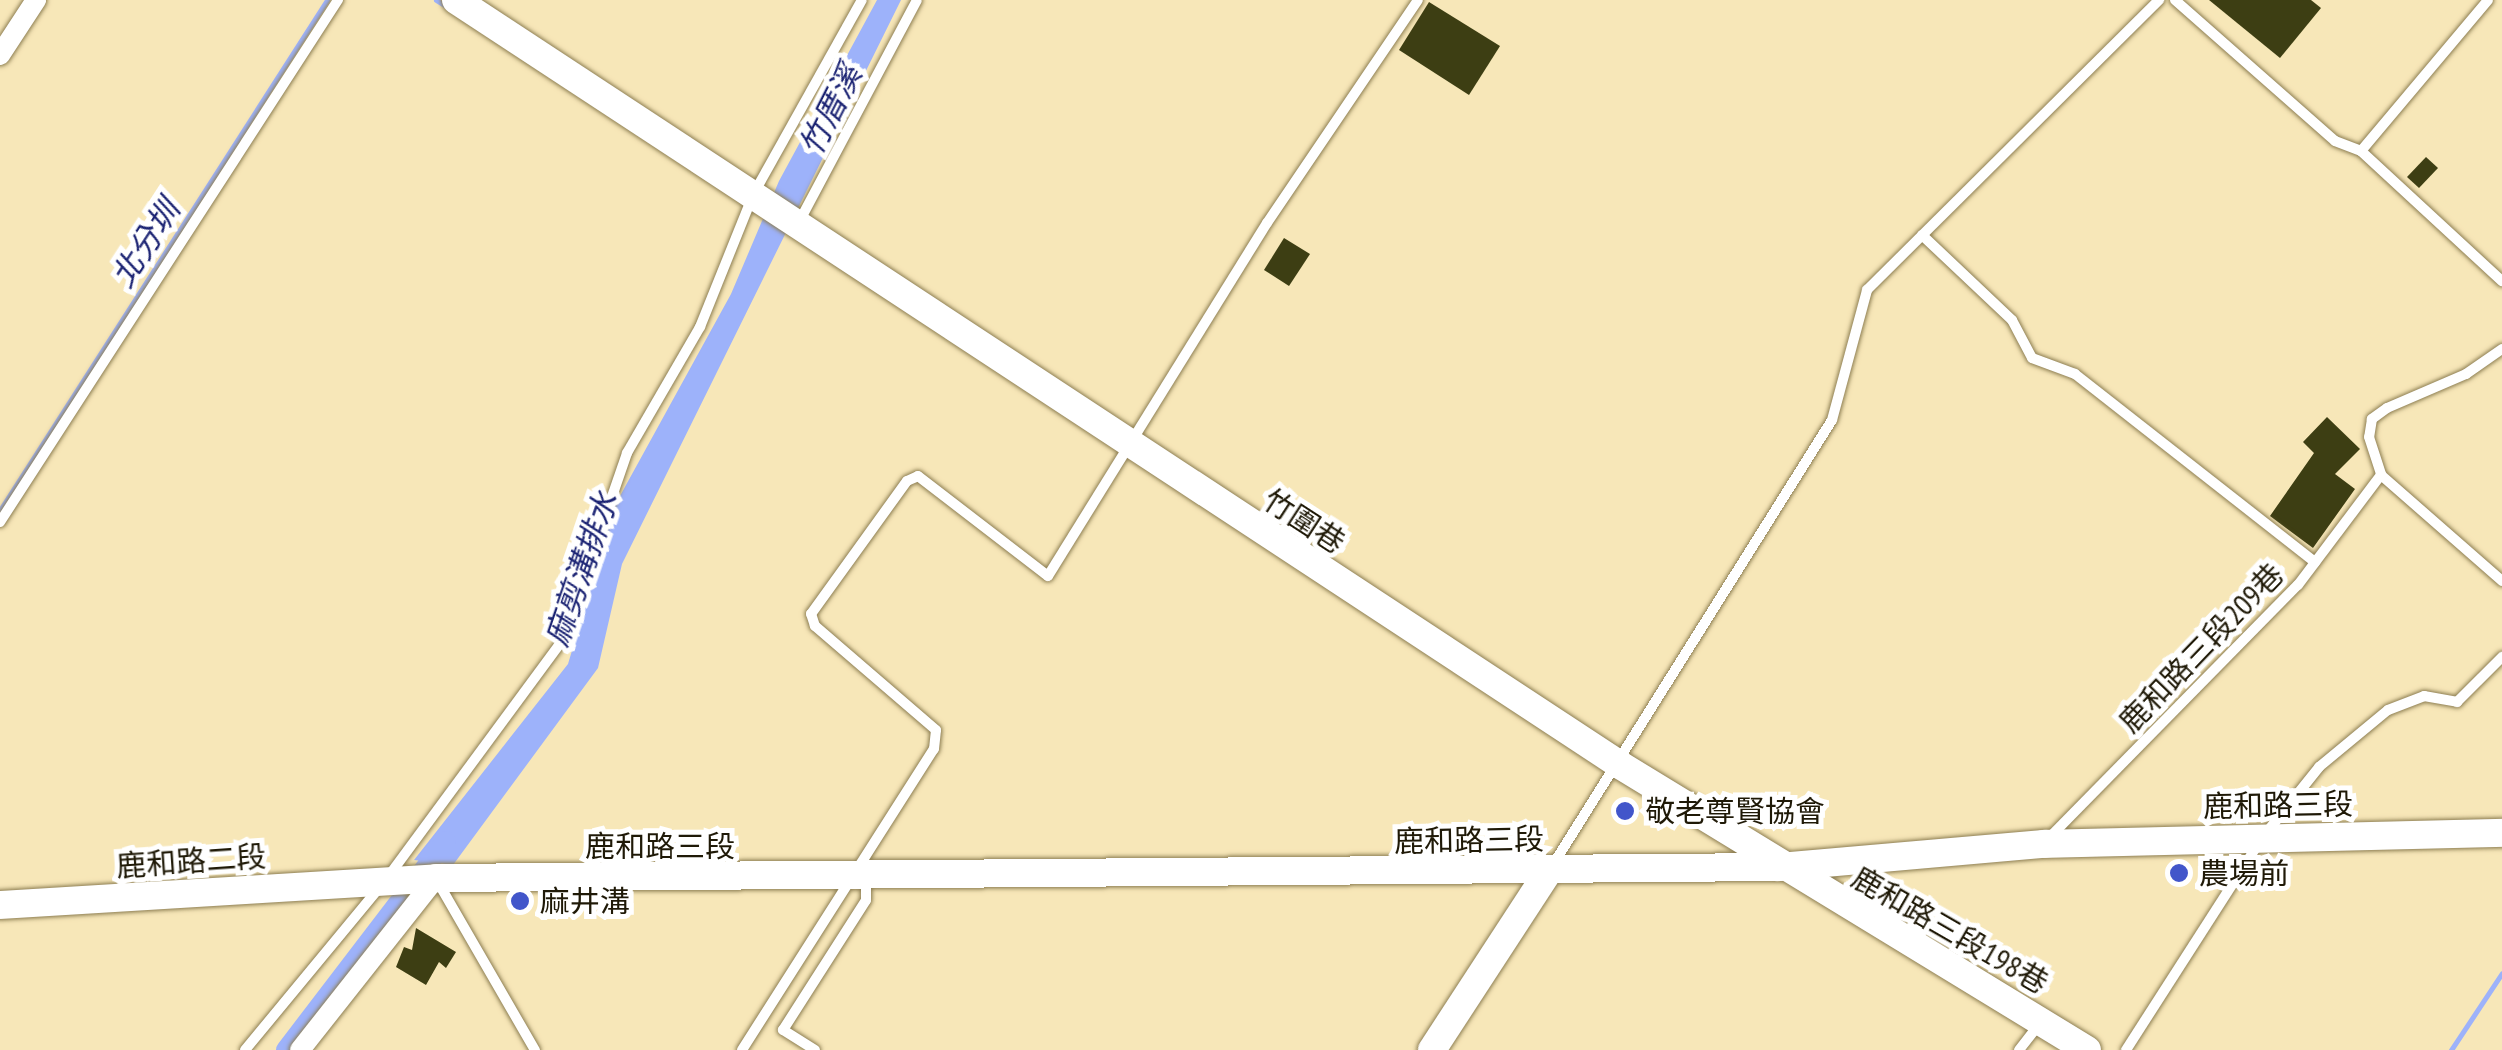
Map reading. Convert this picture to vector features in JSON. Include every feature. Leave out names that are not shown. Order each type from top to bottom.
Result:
[{"type":"main road","name":"竹圍巷","points":[[456,0],[798,222],[1130,448],[1779,867]]},
{"type":"main road","name":"鹿和路三段","points":[[385,881],[1779,867],[2044,844],[2502,833]]},
{"type":"main road","name":"鹿和路三段198巷","points":[[1779,867],[2087,1050]]},
{"type":"main road","points":[[1432,1050],[1548,872]]},
{"type":"main road","name":"鹿和路二段","points":[[0,905],[385,881]]},
{"type":"street","points":[[0,55],[36,0]]},
{"type":"street","points":[[300,1050],[436,878]]},
{"type":"lane","points":[[0,522],[338,0]]},
{"type":"lane","points":[[245,1050],[385,881],[562,640],[604,506],[700,327],[754,193],[862,0]]},
{"type":"lane","points":[[798,222],[917,0]]},
{"type":"lane","points":[[742,1050],[858,879],[934,749],[936,730],[815,626],[811,614],[907,481],[918,476],[1048,576],[1267,223],[1418,0]]},
{"type":"lane","points":[[1548,872],[1620,766],[1832,420],[1867,290],[2158,0]]},
{"type":"lane","points":[[2175,0],[2335,141],[2361,151],[2502,282]]},
{"type":"lane","points":[[2361,151],[2488,0]]},
{"type":"lane","points":[[1922,234],[2012,320],[2032,358],[2074,374],[2315,562]]},
{"type":"lane","points":[[2500,573],[2381,475],[2369,437],[2372,419],[2502,349]]},
{"type":"lane","name":"鹿和路三段209巷","points":[[2044,844],[2315,562],[2381,475]]},
{"type":"lane","points":[[2126,1050],[2263,837],[2319,766],[2388,710],[2424,696],[2457,702],[2502,657]]},
{"type":"lane","points":[[436,878],[535,1050]]},
{"type":"lane","points":[[815,1050],[783,1030],[866,900],[858,879]]},
{"type":"lane","points":[[2020,1050],[2042,1021]]},
{"type":"water","name":"竹厝溪","points":[[877,0],[901,0],[622,564],[598,668],[453,865],[414,860],[568,664],[615,505],[731,294],[779,181]]},
{"type":"building","points":[[2209,0],[2311,0],[2321,8],[2280,58]]},
{"type":"building","points":[[1429,2],[1500,46],[1469,95],[1399,50]]},
{"type":"building","points":[[2426,157],[2438,168],[2419,188],[2407,177]]},
{"type":"building","points":[[1284,238],[1310,254],[1289,286],[1264,270]]},
{"type":"building","points":[[2327,417],[2360,449],[2335,474],[2355,489],[2313,548],[2270,516],[2314,453],[2303,442]]},
{"type":"building","points":[[416,928],[456,952],[446,968],[439,962],[426,985],[396,967],[404,947],[412,950]]},
{"type":"waterway","name":"北分圳","points":[[0,510],[327,0]]},
{"type":"waterway","points":[[436,0],[449,8]]},
{"type":"waterway","name":"麻剪溝排水","points":[[286,1050],[446,841]]},
{"type":"waterway","points":[[2451,1050],[2502,973]]},
{"type":"place","name":"敬老尊賢協會","points":[[1625,811]]},
{"type":"place","name":"農場前","points":[[2179,873]]},
{"type":"place","name":"麻井溝","points":[[520,901]]}]
